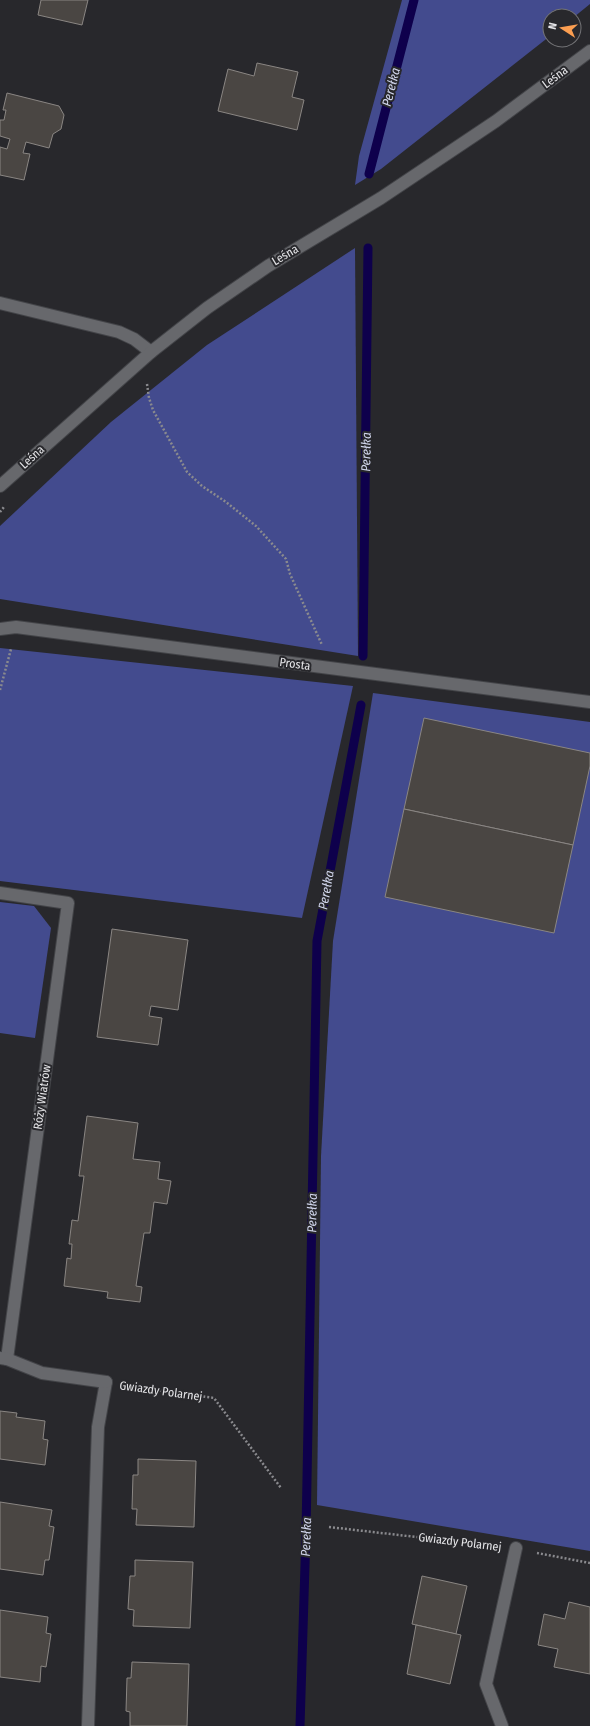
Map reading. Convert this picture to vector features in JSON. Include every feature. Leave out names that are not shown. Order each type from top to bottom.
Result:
[{"type":"street","name":"Leśna","points":[[0,486],[151,352],[206,308],[268,266],[381,198],[496,121],[590,51]]},
{"type":"street","points":[[0,304],[119,332],[134,339],[151,352]]},
{"type":"street","name":"Prosta","points":[[0,630],[16,627],[590,702]]},
{"type":"street","name":"Róży Wiatrów","points":[[0,893],[68,903],[4,1359]]},
{"type":"street","name":"Gwiazdy Polarnej","points":[[4,1359],[42,1373],[106,1382]]},
{"type":"street","points":[[88,1726],[98,1426],[106,1382]]},
{"type":"street","points":[[502,1726],[486,1684],[516,1548]]},
{"type":"path","points":[[143,383],[148,379],[149,398],[153,410],[187,472],[202,486],[226,502],[256,526],[286,559],[290,574],[323,648]]},
{"type":"path","points":[[0,512],[9,503]]},
{"type":"path","points":[[0,690],[16,627]]},
{"type":"path","name":"Gwiazdy Polarnej","points":[[106,1382],[214,1398],[281,1488]]},
{"type":"path","name":"Gwiazdy Polarnej","points":[[329,1527],[516,1548],[590,1563]]},
{"type":"shaded area","points":[[402,0],[590,0],[590,4],[582,10],[582,8],[542,8],[542,42],[381,169],[355,185],[359,156]]},
{"type":"shaded area","points":[[355,248],[358,656],[0,599],[0,526],[111,422],[207,345]]},
{"type":"shaded area","points":[[0,648],[353,686],[302,918],[0,881]]},
{"type":"shaded area","points":[[373,693],[590,722],[590,1551],[317,1505],[321,1156],[333,941]]},
{"type":"shaded area","points":[[0,902],[34,906],[51,928],[35,1038],[0,1033]]},
{"type":"building","points":[[41,0],[88,0],[82,25],[38,15]]},
{"type":"building","points":[[257,63],[298,72],[292,97],[304,100],[297,130],[218,111],[228,69],[254,76]]},
{"type":"building","points":[[7,93],[59,106],[64,115],[61,129],[53,134],[49,148],[26,142],[23,153],[30,154],[24,180],[0,175],[0,147],[7,149],[10,139],[0,136],[0,120],[4,120],[6,110],[3,110]]},
{"type":"building","points":[[424,718],[590,753],[590,766],[573,845],[404,809]]},
{"type":"building","points":[[404,809],[573,845],[554,933],[385,897]]},
{"type":"building","points":[[112,929],[188,940],[178,1010],[151,1006],[149,1016],[162,1018],[158,1045],[97,1037]]},
{"type":"building","points":[[87,1116],[138,1123],[133,1159],[160,1162],[158,1179],[171,1181],[167,1204],[154,1202],[150,1233],[144,1233],[136,1286],[142,1287],[140,1302],[107,1298],[108,1292],[64,1286],[67,1258],[71,1259],[72,1244],[69,1244],[72,1220],[78,1221],[84,1176],[79,1176]]},
{"type":"building","points":[[0,1411],[17,1413],[16,1417],[45,1421],[43,1439],[48,1440],[45,1465],[0,1459]]},
{"type":"building","points":[[138,1459],[196,1461],[194,1527],[136,1525],[137,1509],[132,1509],[133,1475],[138,1475]]},
{"type":"building","points":[[0,1502],[52,1510],[49,1526],[54,1527],[49,1560],[45,1560],[43,1575],[0,1569]]},
{"type":"building","points":[[135,1560],[193,1562],[190,1628],[133,1626],[134,1610],[128,1609],[130,1576],[135,1576]]},
{"type":"building","points":[[422,1576],[467,1586],[456,1634],[412,1624]]},
{"type":"building","points":[[569,1602],[590,1607],[590,1674],[554,1667],[558,1649],[538,1645],[544,1614],[565,1619]]},
{"type":"building","points":[[0,1610],[48,1617],[46,1633],[51,1634],[46,1667],[41,1666],[40,1682],[0,1677]]},
{"type":"building","points":[[416,1625],[461,1635],[450,1684],[407,1674]]},
{"type":"building","points":[[132,1662],[189,1664],[187,1726],[130,1726],[130,1712],[126,1711],[127,1678],[131,1678]]},
{"type":"waterway","name":"Perełka","points":[[369,174],[414,0]]},
{"type":"waterway","name":"Perełka","points":[[363,656],[368,248]]},
{"type":"waterway","name":"Perełka","points":[[300,1726],[306,1533],[317,941],[361,705]]}]
